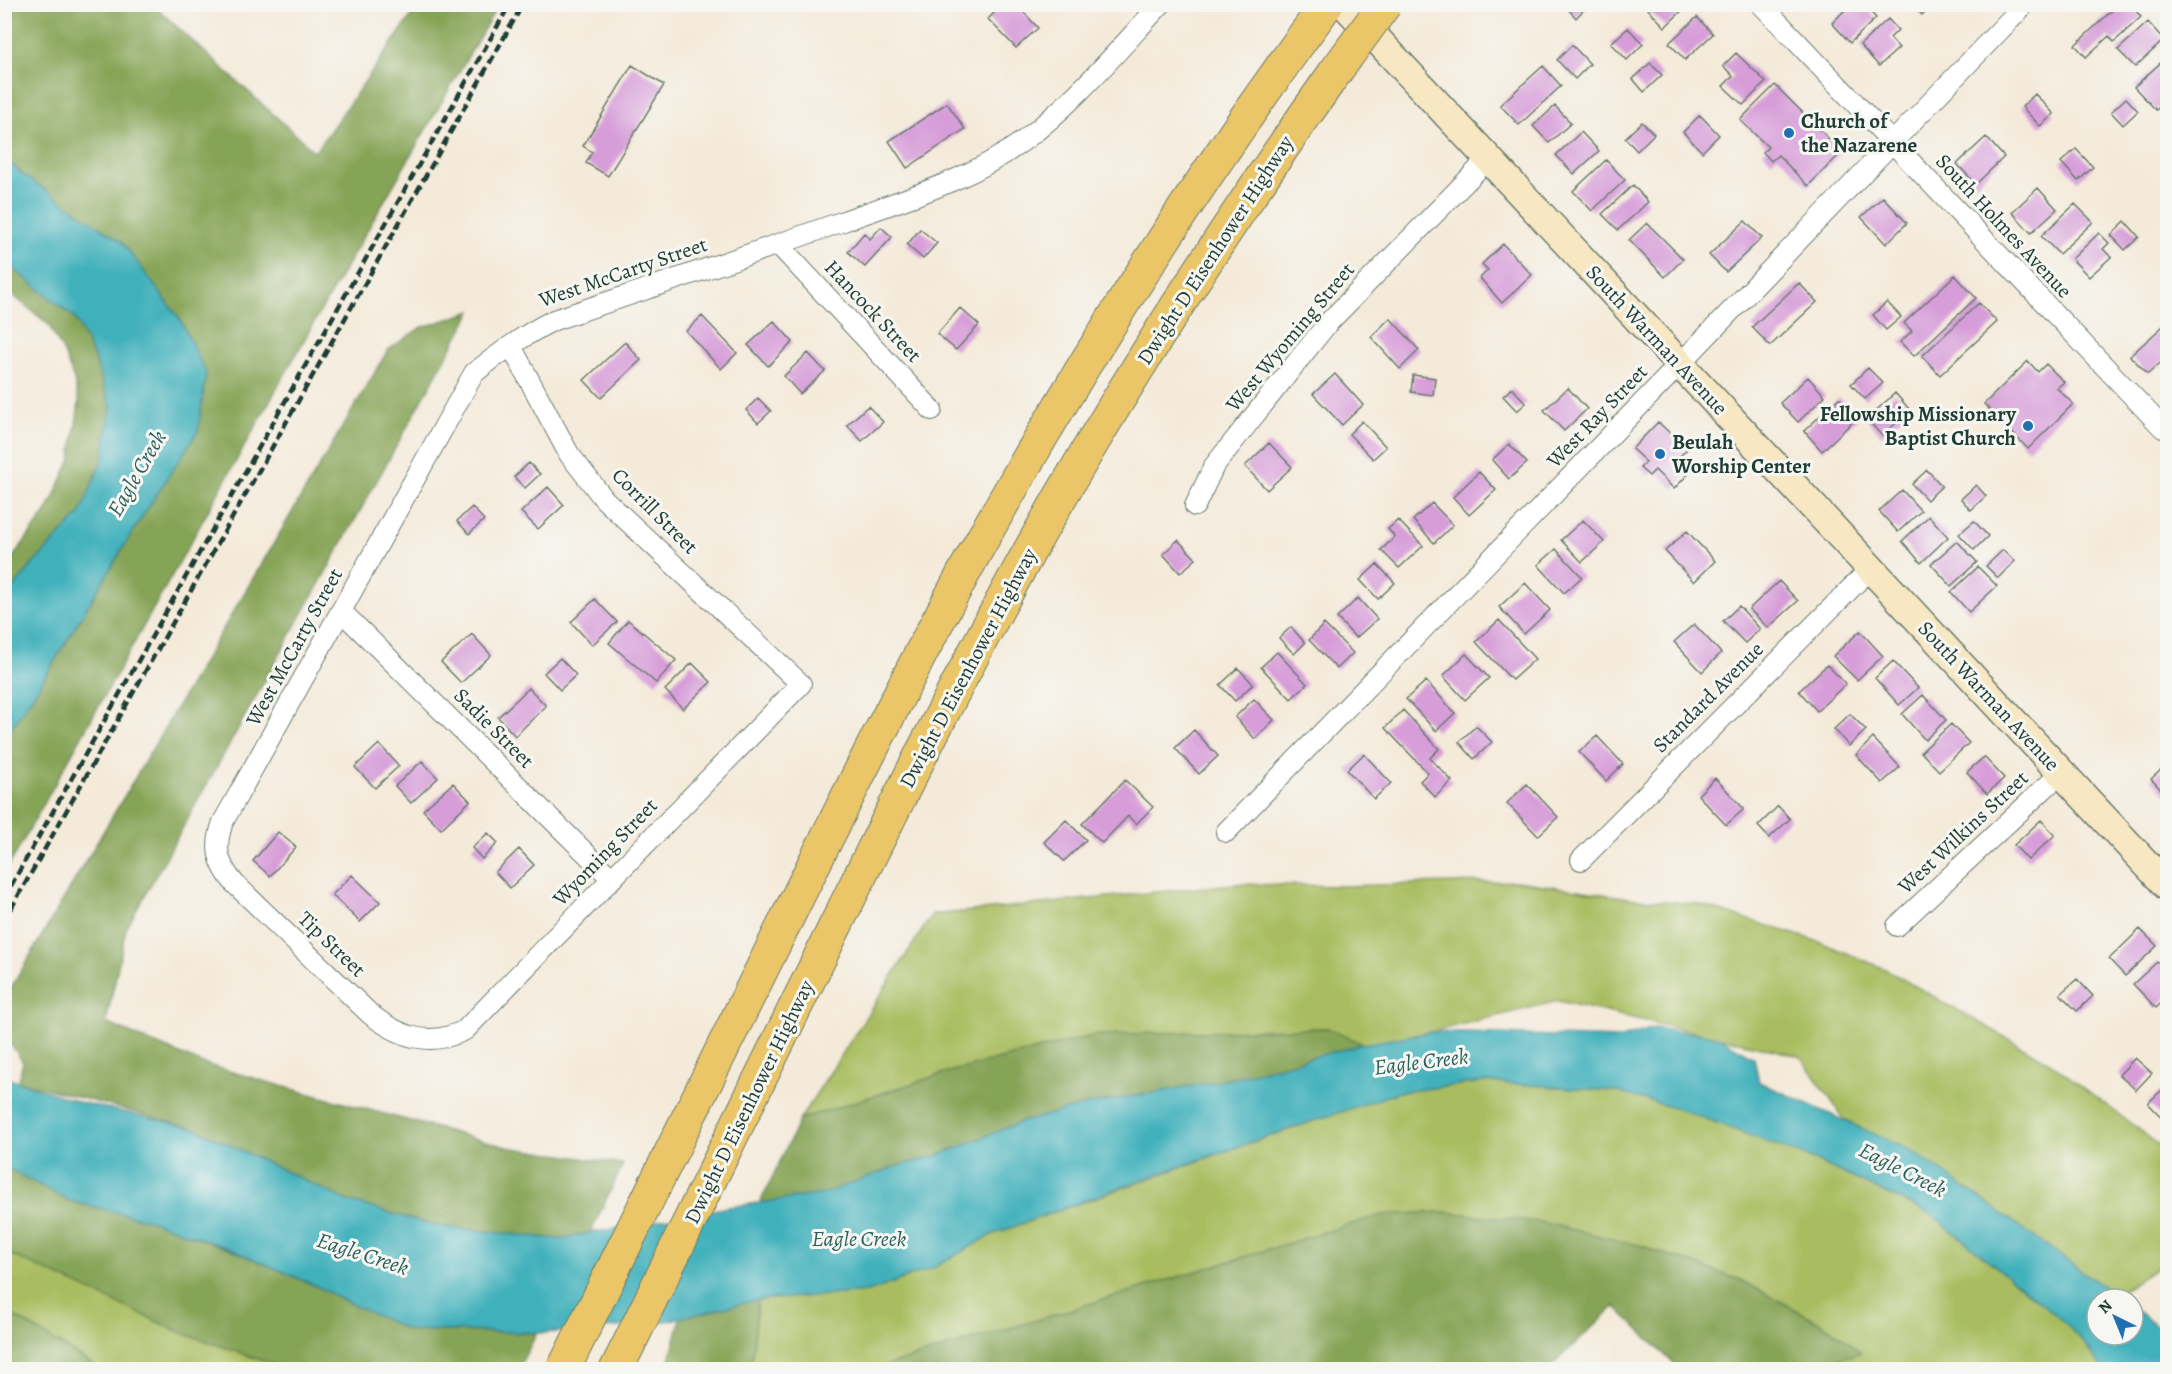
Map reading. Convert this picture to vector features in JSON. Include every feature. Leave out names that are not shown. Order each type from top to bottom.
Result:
[{"type":"highway","points":[[563,1370],[886,721],[993,521],[1107,326],[1218,157],[1327,4]]},
{"type":"highway","name":"Dwight D Eisenhower Highway","points":[[616,1370],[913,770],[958,682],[1035,542],[1107,418],[1216,244],[1385,4]]},
{"type":"main road","name":"South Warman Avenue","points":[[1344,4],[2168,886]]},
{"type":"street","name":"West McCarty Street","points":[[218,854],[218,837],[223,822],[474,373],[534,329],[554,320],[942,186],[976,170],[1038,130],[1161,4]]},
{"type":"street","name":"South Holmes Avenue","points":[[1761,4],[2163,428]]},
{"type":"street","name":"West Ray Street","points":[[1226,832],[2025,4]]},
{"type":"street","name":"West Wyoming Street","points":[[1195,506],[1214,466],[1328,323],[1488,159]]},
{"type":"street","name":"Hancock Street","points":[[778,244],[932,410]]},
{"type":"street","name":"Corrill Street","points":[[511,346],[569,454],[604,499],[801,684]]},
{"type":"street","name":"Standard Avenue","points":[[1581,861],[1870,569]]},
{"type":"street","name":"Sadie Street","points":[[341,611],[612,879]]},
{"type":"street","name":"Wyoming Street","points":[[434,1039],[451,1037],[465,1030],[801,684]]},
{"type":"street","name":"West Wilkins Street","points":[[1897,926],[2061,773]]},
{"type":"street","name":"Tip Street","points":[[218,854],[224,870],[234,882],[370,1014],[390,1029],[418,1038],[434,1039]]},
{"type":"green space","points":[[5,5],[153,5],[315,152],[419,5],[498,5],[317,317],[5,873],[5,737],[198,431],[22,174],[5,158]]},
{"type":"green space","points":[[5,262],[75,318],[94,357],[111,407],[103,458],[80,514],[5,598],[5,568],[47,511],[71,459],[79,402],[64,353],[48,324],[5,289]]},
{"type":"green space","points":[[472,311],[126,929],[106,1023],[201,1063],[303,1092],[507,1147],[623,1164],[591,1232],[559,1239],[435,1226],[348,1201],[194,1128],[18,1081],[23,1062],[5,1036],[5,998],[388,350],[420,328]]},
{"type":"green space","points":[[1518,881],[1636,899],[1698,904],[1820,942],[1885,969],[2051,1063],[2167,1151],[2167,1265],[2164,1263],[2127,1287],[2104,1287],[1969,1190],[1845,1120],[1800,1056],[1558,1001],[1431,1032],[1363,1044],[1327,1028],[1096,1035],[949,1072],[800,1119],[932,915],[1235,884],[1342,886]]},
{"type":"green space","points":[[1327,1028],[1363,1044],[1230,1079],[1090,1104],[1021,1122],[937,1156],[894,1168],[823,1194],[760,1203],[800,1119],[949,1072],[1096,1035]]},
{"type":"green space","points":[[1485,1082],[1614,1091],[1688,1112],[1810,1158],[1931,1214],[2062,1320],[2104,1369],[1810,1369],[1860,1352],[1830,1328],[1740,1280],[1642,1246],[1548,1224],[1444,1212],[1381,1215],[876,1369],[750,1369],[758,1300],[868,1292],[935,1267],[991,1235],[1399,1092]]},
{"type":"green space","points":[[4,1166],[70,1201],[152,1221],[236,1252],[316,1286],[408,1330],[537,1333],[518,1369],[301,1370],[278,1366],[180,1332],[5,1252]]},
{"type":"green space","points":[[1444,1212],[1540,1222],[1642,1246],[1740,1280],[1830,1328],[1861,1352],[1810,1369],[1679,1369],[1615,1306],[1548,1369],[876,1369],[1381,1215]]},
{"type":"green space","points":[[4,1252],[278,1366],[301,1369],[100,1369],[14,1316],[5,1314]]},
{"type":"green space","points":[[758,1300],[751,1369],[667,1370],[681,1317]]},
{"type":"green space","points":[[5,1314],[14,1316],[100,1369],[8,1369],[5,1367]]},
{"type":"water","name":"Eagle Creek","points":[[5,159],[22,174],[122,242],[180,319],[206,373],[198,431],[5,737],[5,598],[80,514],[103,458],[111,407],[94,357],[75,318],[5,262]]},
{"type":"water","name":"Eagle Creek","points":[[1654,1028],[1717,1036],[1754,1058],[1759,1082],[1912,1151],[2103,1287],[2085,1287],[2085,1345],[2062,1320],[1931,1214],[1810,1158],[1688,1112],[1614,1091],[1485,1082],[1399,1092],[1146,1178],[991,1235],[935,1267],[868,1292],[758,1300],[653,1324],[544,1333],[408,1330],[316,1286],[228,1248],[152,1221],[70,1201],[5,1167],[4,1077],[79,1102],[194,1128],[348,1201],[435,1226],[559,1239],[728,1207],[823,1194],[894,1167],[937,1156],[1021,1122],[1090,1104],[1230,1079],[1363,1044],[1431,1032],[1621,1038]]},
{"type":"water","name":"Eagle Creek","points":[[2145,1317],[2167,1333],[2167,1369],[2104,1369],[2087,1347],[2145,1347]]},
{"type":"building","points":[[1003,4],[1016,4],[1038,28],[1016,48],[988,19]]},
{"type":"building","points":[[1574,4],[1589,4],[1576,18],[1569,10]]},
{"type":"building","points":[[1649,4],[1689,4],[1665,27],[1646,7]]},
{"type":"building","points":[[1851,4],[1863,4],[1876,18],[1850,43],[1832,23]]},
{"type":"building","points":[[1912,4],[1933,4],[1922,15]]},
{"type":"building","points":[[2119,4],[2130,4],[2141,17],[2114,42],[2109,36],[2086,57],[2075,45]]},
{"type":"building","points":[[1697,17],[1713,34],[1685,60],[1669,43]]},
{"type":"building","points":[[1888,19],[1898,30],[1890,38],[1899,48],[1879,66],[1860,45]]},
{"type":"building","points":[[2148,22],[2164,40],[2135,67],[2118,50]]},
{"type":"building","points":[[1628,28],[1643,44],[1627,60],[1611,43]]},
{"type":"building","points":[[1572,45],[1590,64],[1575,79],[1557,60]]},
{"type":"building","points":[[1736,53],[1766,82],[1743,105],[1723,86],[1733,76],[1723,66]]},
{"type":"building","points":[[2168,56],[2168,83],[2160,91],[2168,100],[2156,110],[2134,87]]},
{"type":"building","points":[[1650,63],[1662,75],[1644,92],[1633,79]]},
{"type":"building","points":[[632,65],[664,85],[608,176],[586,163],[592,152],[583,146]]},
{"type":"building","points":[[1543,66],[1561,86],[1519,125],[1500,105]]},
{"type":"building","name":"Church of the Nazarene","points":[[1775,85],[1842,152],[1808,186],[1778,155],[1771,161],[1763,152],[1768,147],[1740,120]]},
{"type":"building","points":[[2035,94],[2054,114],[2040,126],[2022,107]]},
{"type":"building","points":[[2126,98],[2138,111],[2123,125],[2111,112]]},
{"type":"building","points":[[947,103],[965,129],[907,168],[889,141]]},
{"type":"building","points":[[1555,106],[1571,123],[1549,143],[1533,126]]},
{"type":"building","points":[[1700,115],[1719,135],[1702,152],[1683,132]]},
{"type":"building","points":[[1642,122],[1654,134],[1637,151],[1625,138]]},
{"type":"building","points":[[1581,132],[1599,151],[1574,174],[1556,155]]},
{"type":"building","points":[[1986,137],[2004,157],[1976,184],[1957,164]]},
{"type":"building","points":[[2076,149],[2093,167],[2078,181],[2061,162]]},
{"type":"building","points":[[1606,160],[1625,180],[1592,211],[1573,191]]},
{"type":"building","points":[[1633,185],[1648,202],[1618,230],[1602,214]]},
{"type":"building","points":[[2038,188],[2057,209],[2031,233],[2012,212]]},
{"type":"building","points":[[1883,197],[1907,223],[1886,244],[1861,217]]},
{"type":"building","points":[[2075,204],[2093,222],[2059,254],[2041,236]]},
{"type":"building","points":[[1745,221],[1762,238],[1726,272],[1709,255]]},
{"type":"building","points":[[2125,221],[2139,237],[2125,250],[2111,235]]},
{"type":"building","points":[[1647,223],[1683,259],[1665,277],[1629,240]]},
{"type":"building","points":[[881,227],[892,237],[865,267],[848,252],[864,233],[870,239]]},
{"type":"building","points":[[920,229],[937,243],[923,259],[907,245]]},
{"type":"building","points":[[2099,233],[2109,243],[2103,249],[2111,257],[2089,277],[2072,259]]},
{"type":"building","points":[[1503,244],[1532,275],[1502,303],[1480,278],[1488,270],[1482,264]]},
{"type":"building","points":[[1955,275],[1976,298],[1914,356],[1900,342],[1912,331],[1904,323]]},
{"type":"building","points":[[1799,283],[1817,302],[1770,346],[1752,327]]},
{"type":"building","points":[[1887,302],[1901,317],[1886,330],[1873,315]]},
{"type":"building","points":[[1979,303],[1997,322],[1940,375],[1922,356]]},
{"type":"building","points":[[960,308],[979,325],[956,350],[937,334]]},
{"type":"building","points":[[702,316],[737,353],[721,369],[686,331]]},
{"type":"building","points":[[1390,318],[1419,350],[1400,369],[1371,337]]},
{"type":"building","points":[[774,321],[793,342],[768,366],[748,345]]},
{"type":"building","points":[[2163,326],[2168,331],[2168,356],[2148,374],[2130,356]]},
{"type":"building","points":[[625,342],[641,360],[601,398],[584,380]]},
{"type":"building","points":[[808,353],[825,371],[800,394],[784,376]]},
{"type":"building","name":"Fellowship Missionary Baptist Church","points":[[2028,361],[2038,372],[2046,364],[2064,382],[2057,388],[2073,404],[2028,449],[1984,404]]},
{"type":"building","points":[[1868,368],[1883,383],[1865,399],[1851,384]]},
{"type":"building","points":[[1335,374],[1363,405],[1342,425],[1313,394]]},
{"type":"building","points":[[1413,375],[1435,378],[1433,395],[1411,392]]},
{"type":"building","points":[[1808,377],[1825,396],[1798,422],[1780,403]]},
{"type":"building","points":[[1512,388],[1526,403],[1517,411],[1503,396]]},
{"type":"building","points":[[1568,388],[1587,409],[1564,431],[1544,410]]},
{"type":"building","points":[[1895,393],[1910,410],[1882,436],[1867,419]]},
{"type":"building","points":[[758,398],[771,411],[758,423],[746,410]]},
{"type":"building","points":[[1839,398],[1857,418],[1822,451],[1804,431]]},
{"type":"building","points":[[868,406],[883,422],[862,441],[847,425]]},
{"type":"building","points":[[1362,421],[1386,447],[1373,459],[1349,434]]},
{"type":"building","name":"Beulah Worship Center","points":[[1658,422],[1687,449],[1677,459],[1690,472],[1674,489],[1655,470],[1649,476],[1640,468],[1646,462],[1632,449]]},
{"type":"building","points":[[1269,443],[1292,467],[1267,490],[1245,466]]},
{"type":"building","points":[[1509,444],[1527,463],[1509,479],[1492,460]]},
{"type":"building","points":[[529,463],[540,474],[525,488],[514,477]]},
{"type":"building","points":[[1927,470],[1942,486],[1927,500],[1912,484]]},
{"type":"building","points":[[1479,472],[1496,490],[1469,515],[1453,497]]},
{"type":"building","points":[[1976,485],[1986,496],[1971,510],[1961,499]]},
{"type":"building","points":[[548,487],[564,505],[538,529],[521,512]]},
{"type":"building","points":[[1902,490],[1921,511],[1898,532],[1879,511]]},
{"type":"building","points":[[1432,503],[1453,525],[1434,543],[1413,520]]},
{"type":"building","points":[[472,507],[484,520],[469,534],[457,521]]},
{"type":"building","points":[[1929,516],[1948,537],[1921,563],[1902,541]]},
{"type":"building","points":[[1398,520],[1423,546],[1399,568],[1381,550],[1395,537],[1388,529]]},
{"type":"building","points":[[1583,520],[1604,542],[1582,562],[1561,540]]},
{"type":"building","points":[[1974,521],[1988,536],[1974,550],[1959,534]]},
{"type":"building","points":[[1687,531],[1715,561],[1694,582],[1665,551]]},
{"type":"building","points":[[1178,540],[1196,559],[1180,573],[1163,554]]},
{"type":"building","points":[[1957,541],[1977,562],[1951,586],[1931,564]]},
{"type":"building","points":[[1556,549],[1582,577],[1564,593],[1538,565]]},
{"type":"building","points":[[2003,550],[2015,561],[1998,578],[1986,566]]},
{"type":"building","points":[[1377,564],[1395,583],[1378,599],[1360,580]]},
{"type":"building","points":[[1978,567],[1997,586],[1969,612],[1951,592]]},
{"type":"building","points":[[1779,581],[1798,601],[1768,628],[1749,609]]},
{"type":"building","points":[[1525,583],[1550,610],[1524,634],[1499,607]]},
{"type":"building","points":[[1358,598],[1377,619],[1356,638],[1337,618]]},
{"type":"building","points":[[595,599],[617,622],[592,645],[571,622]]},
{"type":"building","points":[[1739,606],[1760,629],[1745,643],[1723,621]]},
{"type":"building","points":[[628,620],[676,660],[656,683],[609,643]]},
{"type":"building","points":[[1499,620],[1535,659],[1512,680],[1476,642]]},
{"type":"building","points":[[1324,624],[1353,653],[1337,669],[1309,640]]},
{"type":"building","points":[[1694,624],[1721,653],[1702,672],[1674,642]]},
{"type":"building","points":[[1291,627],[1305,643],[1294,654],[1279,638]]},
{"type":"building","points":[[1860,631],[1883,656],[1857,680],[1833,656]]},
{"type":"building","points":[[472,634],[491,655],[461,683],[441,662]]},
{"type":"building","points":[[1277,652],[1307,684],[1291,699],[1261,667]]},
{"type":"building","points":[[1466,654],[1489,678],[1465,700],[1443,676]]},
{"type":"building","points":[[560,658],[576,675],[560,690],[544,673]]},
{"type":"building","points":[[1893,661],[1918,688],[1899,705],[1875,678]]},
{"type":"building","points":[[692,663],[711,682],[683,709],[665,690]]},
{"type":"building","points":[[1827,665],[1846,684],[1817,711],[1799,691]]},
{"type":"building","points":[[1238,668],[1253,684],[1235,701],[1220,685]]},
{"type":"building","points":[[1426,681],[1455,713],[1436,731],[1406,699]]},
{"type":"building","points":[[529,688],[546,706],[515,736],[498,717]]},
{"type":"building","points":[[1923,695],[1946,720],[1925,740],[1902,714]]},
{"type":"building","points":[[1254,699],[1274,720],[1255,739],[1235,717]]},
{"type":"building","points":[[1403,710],[1439,749],[1430,758],[1452,781],[1435,797],[1420,781],[1428,773],[1385,728]]},
{"type":"building","points":[[1850,714],[1866,730],[1849,746],[1834,729]]},
{"type":"building","points":[[1951,724],[1969,743],[1939,771],[1921,752]]},
{"type":"building","points":[[1476,726],[1492,742],[1474,759],[1459,742]]},
{"type":"building","points":[[1194,730],[1218,756],[1199,774],[1175,748]]},
{"type":"building","points":[[1597,736],[1623,764],[1606,781],[1579,752]]},
{"type":"building","points":[[1873,738],[1900,767],[1882,783],[1856,755]]},
{"type":"building","points":[[379,744],[399,766],[375,788],[355,767]]},
{"type":"building","points":[[1364,754],[1391,783],[1374,799],[1347,770]]},
{"type":"building","points":[[1984,757],[2004,778],[1987,794],[1967,772]]},
{"type":"building","points":[[422,761],[438,778],[411,803],[395,786]]},
{"type":"building","points":[[2168,764],[2168,797],[2151,779]]},
{"type":"building","points":[[1715,778],[1744,809],[1726,825],[1698,795]]},
{"type":"building","points":[[1125,780],[1153,807],[1136,824],[1128,816],[1102,843],[1082,824]]},
{"type":"building","points":[[453,783],[470,801],[441,829],[423,810]]},
{"type":"building","points":[[1527,784],[1558,817],[1538,836],[1507,803]]},
{"type":"building","points":[[1778,806],[1790,819],[1769,838],[1758,826]]},
{"type":"building","points":[[1066,820],[1086,840],[1064,861],[1044,842]]},
{"type":"building","points":[[2041,820],[2055,835],[2028,860],[2014,845]]},
{"type":"building","points":[[278,832],[296,847],[270,876],[253,861]]},
{"type":"building","points":[[488,833],[498,843],[482,859],[472,848]]},
{"type":"building","points":[[519,849],[534,865],[510,888],[495,872]]},
{"type":"building","points":[[352,875],[380,902],[360,922],[332,895]]},
{"type":"building","points":[[2140,929],[2157,946],[2125,976],[2109,959]]},
{"type":"building","points":[[2157,962],[2168,973],[2168,997],[2156,1008],[2133,984]]},
{"type":"building","points":[[2077,979],[2093,996],[2077,1011],[2060,994]]},
{"type":"building","points":[[2135,1058],[2152,1073],[2136,1090],[2119,1075]]},
{"type":"building","points":[[2165,1087],[2168,1090],[2168,1118],[2165,1121],[2148,1103]]},
{"type":"railway","points":[[4,898],[510,4]]},
{"type":"railway","points":[[4,921],[523,4]]},
{"type":"place","name":"Church of the Nazarene","points":[[1789,133]]},
{"type":"place","name":"Fellowship Missionary Baptist Church","points":[[2028,426]]},
{"type":"place","name":"Beulah Worship Center","points":[[1660,454]]}]
